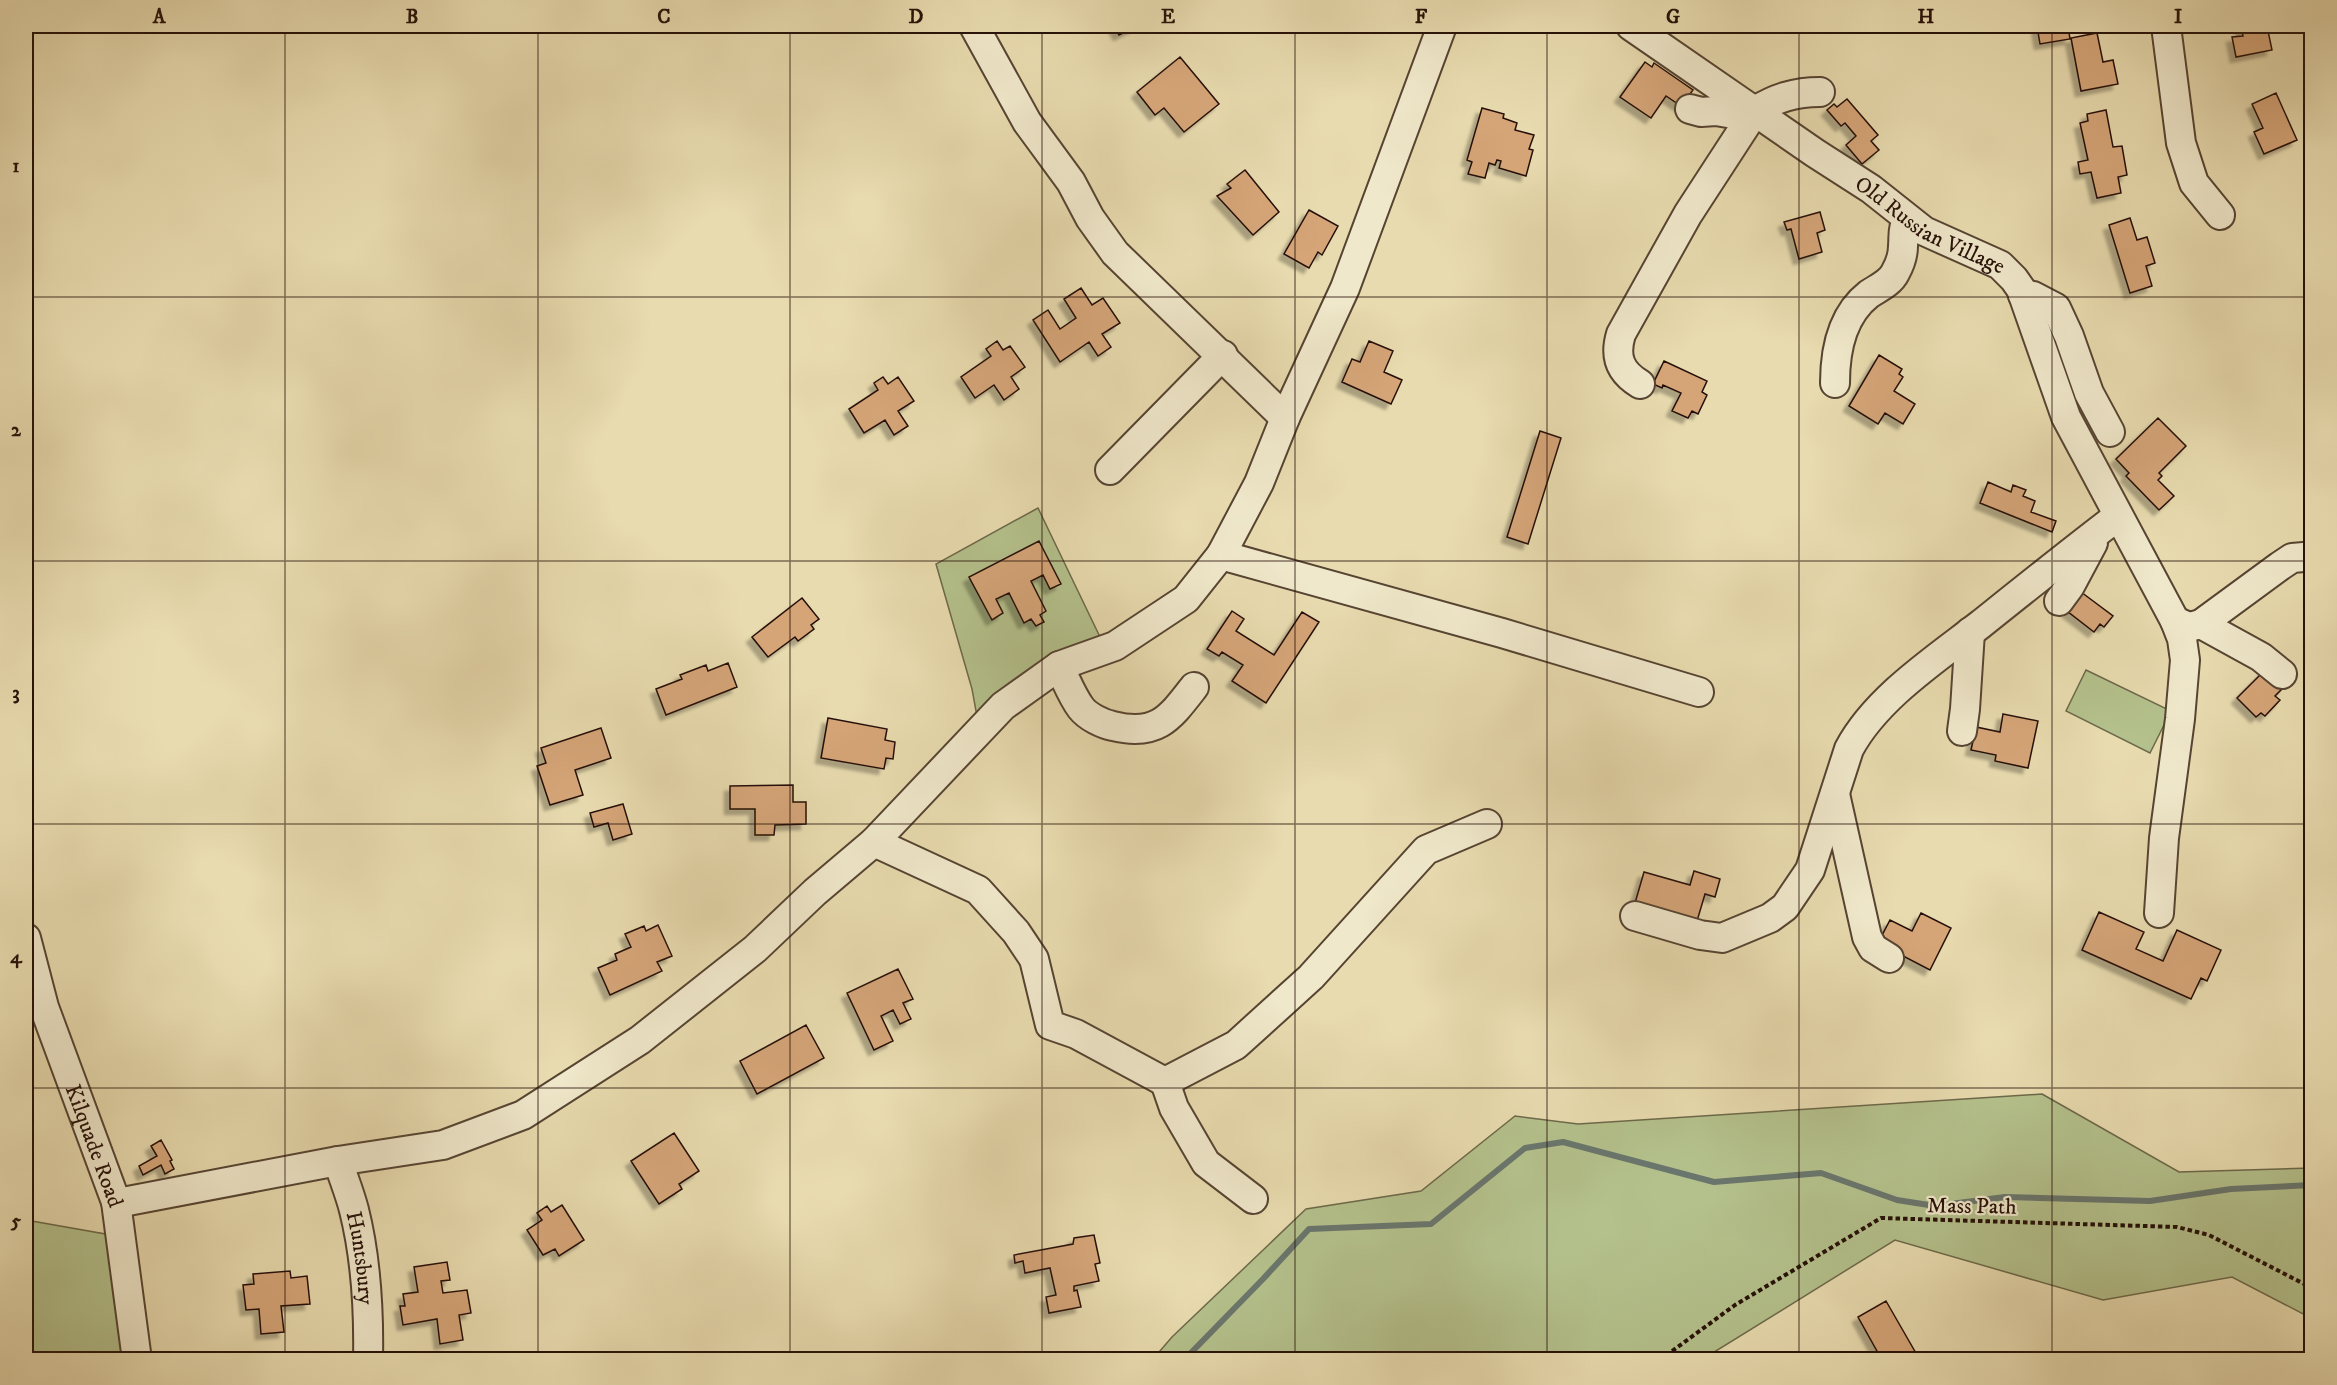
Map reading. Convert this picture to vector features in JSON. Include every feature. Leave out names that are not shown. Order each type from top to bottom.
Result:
[{"type":"street","points":[[974,26],[1028,122],[1065,174],[1090,218],[1115,253],[1223,355],[1265,401],[1285,418]]},
{"type":"street","points":[[116,1202],[338,1161],[443,1145],[523,1115],[640,1040],[754,949],[815,892],[874,842],[1003,706],[1059,666],[1115,646],[1186,598],[1221,555],[1259,483],[1285,418],[1345,288],[1442,26]]},
{"type":"street","name":"Old Russian Village","points":[[1631,26],[1664,34],[1753,114],[1871,189],[1907,220],[1938,238],[2000,265],[2017,284],[2023,295],[2066,417],[2118,516],[2188,623],[2182,639],[2185,660],[2180,719],[2164,838],[2159,913]]},
{"type":"street","points":[[2166,26],[2181,143],[2194,183],[2220,215]]},
{"type":"street","points":[[1640,384],[1625,373],[1617,348],[1621,334],[1688,214],[1753,114],[1784,96],[1800,92],[1820,92]]},
{"type":"street","points":[[1690,109],[1701,112],[1753,114]]},
{"type":"street","points":[[1835,383],[1839,340],[1851,314],[1859,303],[1894,276],[1903,246],[1902,230],[1907,220]]},
{"type":"street","points":[[2023,295],[2033,296],[2056,308],[2069,336],[2089,393],[2110,432]]},
{"type":"street","points":[[1110,470],[1223,355]]},
{"type":"street","points":[[1635,916],[1700,935],[1722,938],[1770,918],[1785,908],[1810,870],[1834,792],[1858,731],[1882,705],[1929,663],[2118,516]]},
{"type":"street","points":[[2059,601],[2093,543],[2092,536]]},
{"type":"street","points":[[1221,555],[1502,633],[1699,692]]},
{"type":"street","points":[[2188,623],[2292,558],[2304,556]]},
{"type":"street","points":[[2188,623],[2261,657],[2282,674]]},
{"type":"street","points":[[1962,731],[1970,632]]},
{"type":"street","points":[[1059,666],[1082,710],[1104,724],[1131,731],[1151,728],[1172,715],[1194,687]]},
{"type":"street","points":[[1834,792],[1866,937],[1873,948],[1889,958]]},
{"type":"street","points":[[1165,1082],[1236,1045],[1311,977],[1426,850],[1487,824]]},
{"type":"street","points":[[874,842],[978,890],[1016,932],[1035,959],[1050,1025],[1076,1034],[1165,1082],[1174,1108],[1206,1163],[1253,1199]]},
{"type":"street","name":"Kilquade Road","points":[[26,938],[44,1007],[116,1202],[137,1359]]},
{"type":"street","name":"Huntsbury","points":[[338,1161],[354,1211],[359,1243],[368,1316],[368,1359]]},
{"type":"path","name":"Mass Path","points":[[1660,1359],[1735,1305],[1881,1218],[2177,1227],[2209,1235],[2312,1288]]},
{"type":"green space","points":[[1038,508],[1100,637],[978,722],[972,689],[936,564]]},
{"type":"green space","points":[[2086,670],[2171,711],[2150,753],[2066,711]]},
{"type":"green space","points":[[2042,1094],[2179,1172],[2311,1168],[2311,1318],[2232,1277],[2103,1300],[1895,1240],[1703,1359],[1153,1359],[1172,1337],[1306,1209],[1421,1191],[1515,1116],[1578,1124]]},
{"type":"green space","points":[[26,1220],[111,1235],[128,1359],[26,1359]]},
{"type":"building","points":[[1114,26],[1137,26],[1119,35]]},
{"type":"building","points":[[2037,26],[2068,26],[2070,39],[2040,44]]},
{"type":"building","points":[[2241,26],[2267,26],[2272,50],[2236,57],[2232,37],[2243,36]]},
{"type":"building","points":[[2097,33],[2103,62],[2113,60],[2118,84],[2081,91],[2071,38]]},
{"type":"building","points":[[1180,57],[1219,104],[1184,132],[1164,108],[1155,115],[1137,92]]},
{"type":"building","points":[[1645,62],[1652,67],[1654,63],[1693,90],[1681,106],[1666,96],[1651,118],[1620,97]]},
{"type":"building","points":[[2276,93],[2297,140],[2264,154],[2254,132],[2263,128],[2252,104]]},
{"type":"building","points":[[1847,99],[1878,135],[1871,141],[1879,150],[1862,164],[1846,145],[1856,136],[1845,123],[1841,126],[1827,110],[1834,104],[1837,107]]},
{"type":"building","points":[[1482,108],[1504,114],[1503,118],[1517,123],[1515,130],[1534,135],[1529,149],[1533,150],[1526,176],[1499,168],[1501,161],[1497,160],[1495,165],[1489,163],[1485,178],[1468,174],[1472,162],[1467,160]]},
{"type":"building","points":[[2106,110],[2113,147],[2122,146],[2127,175],[2118,177],[2121,193],[2097,198],[2091,172],[2080,174],[2078,162],[2088,160],[2080,123],[2088,121],[2087,114]]},
{"type":"building","points":[[1245,170],[1279,212],[1253,235],[1217,196],[1231,188],[1227,184]]},
{"type":"building","points":[[1309,210],[1338,226],[1322,255],[1318,252],[1309,268],[1284,254]]},
{"type":"building","points":[[1820,212],[1825,230],[1817,233],[1822,252],[1799,259],[1791,229],[1787,230],[1784,222]]},
{"type":"building","points":[[2130,218],[2137,240],[2147,237],[2155,263],[2146,266],[2152,286],[2130,293],[2109,225]]},
{"type":"building","points":[[1081,288],[1092,305],[1103,298],[1120,323],[1102,334],[1111,347],[1098,356],[1089,342],[1060,362],[1033,320],[1048,310],[1060,329],[1076,318],[1064,299]]},
{"type":"building","points":[[997,341],[1003,350],[1010,346],[1025,367],[1011,377],[1019,389],[1004,400],[994,385],[975,398],[961,377],[991,356],[986,349]]},
{"type":"building","points":[[1369,341],[1393,351],[1384,372],[1402,380],[1391,404],[1342,382],[1352,359],[1360,362]]},
{"type":"building","points":[[1879,355],[1902,369],[1899,374],[1903,377],[1894,391],[1915,404],[1903,424],[1885,413],[1878,424],[1849,406]]},
{"type":"building","points":[[1664,361],[1707,381],[1702,392],[1707,395],[1698,414],[1692,411],[1688,418],[1672,411],[1681,393],[1663,385],[1662,388],[1653,384]]},
{"type":"building","points":[[883,377],[888,384],[898,377],[914,401],[898,411],[908,426],[894,435],[885,420],[864,433],[849,409],[878,390],[874,383]]},
{"type":"building","points":[[2158,418],[2186,446],[2159,473],[2162,476],[2158,480],[2174,496],[2159,510],[2126,476],[2129,473],[2116,459]]},
{"type":"building","points":[[1540,431],[1561,438],[1528,544],[1507,537]]},
{"type":"building","points":[[1988,482],[2011,492],[2013,485],[2026,490],[2023,496],[2035,501],[2031,512],[2056,521],[2052,532],[1980,503]]},
{"type":"building","points":[[1039,541],[1061,584],[1050,589],[1043,575],[1031,581],[1046,611],[1040,615],[1044,622],[1036,626],[1031,619],[1024,623],[1009,593],[996,599],[1003,613],[992,620],[969,577]]},
{"type":"building","points":[[2081,592],[2113,616],[2104,627],[2100,624],[2094,632],[2067,611]]},
{"type":"building","points":[[802,598],[819,619],[811,625],[814,629],[798,641],[795,637],[768,657],[752,637]]},
{"type":"building","points":[[1232,611],[1244,619],[1236,631],[1274,655],[1302,612],[1319,622],[1266,703],[1232,681],[1243,665],[1222,652],[1219,656],[1207,649]]},
{"type":"building","points":[[728,663],[737,687],[666,715],[656,689],[682,679],[680,675],[706,665],[708,671]]},
{"type":"building","points":[[2266,669],[2284,687],[2275,696],[2280,700],[2265,716],[2261,713],[2256,717],[2237,698]]},
{"type":"building","points":[[2003,714],[2038,721],[2028,768],[1995,761],[1996,755],[1971,750],[1976,727],[2000,732]]},
{"type":"building","points":[[828,718],[887,729],[885,740],[895,742],[893,759],[886,758],[884,769],[821,758]]},
{"type":"building","points":[[601,728],[611,758],[575,770],[583,795],[550,805],[537,766],[546,763],[541,748]]},
{"type":"building","points":[[793,785],[793,802],[806,802],[806,824],[775,825],[774,835],[755,835],[755,809],[730,809],[730,786]]},
{"type":"building","points":[[623,804],[632,834],[613,840],[608,823],[594,827],[590,813]]},
{"type":"building","points":[[1694,871],[1720,879],[1715,897],[1705,894],[1697,921],[1635,903],[1644,872],[1690,885]]},
{"type":"building","points":[[2099,912],[2144,932],[2136,949],[2163,961],[2177,930],[2221,950],[2207,981],[2201,978],[2191,999],[2082,950]]},
{"type":"building","points":[[1921,913],[1951,928],[1930,970],[1878,943],[1890,920],[1912,931]]},
{"type":"building","points":[[658,925],[672,956],[657,962],[662,971],[610,995],[598,968],[617,960],[615,954],[631,947],[625,934],[644,926],[646,931]]},
{"type":"building","points":[[898,969],[913,999],[903,1003],[911,1019],[900,1024],[893,1010],[881,1016],[893,1041],[874,1050],[847,993]]},
{"type":"building","points":[[806,1025],[824,1058],[757,1094],[740,1061]]},
{"type":"building","points":[[674,1133],[699,1171],[679,1184],[682,1189],[659,1204],[631,1161]]},
{"type":"building","points":[[161,1140],[172,1160],[170,1161],[174,1169],[165,1174],[161,1165],[143,1175],[139,1166],[157,1156],[151,1146]]},
{"type":"building","points":[[562,1205],[584,1240],[559,1256],[555,1249],[543,1255],[527,1230],[542,1220],[537,1213],[547,1206],[551,1212]]},
{"type":"building","points":[[1094,1235],[1100,1263],[1095,1264],[1099,1281],[1074,1286],[1081,1307],[1049,1313],[1046,1297],[1056,1295],[1050,1268],[1025,1273],[1023,1261],[1015,1263],[1014,1255],[1073,1244],[1074,1238]]},
{"type":"building","points":[[447,1262],[450,1280],[441,1281],[443,1293],[467,1290],[471,1313],[459,1315],[463,1340],[440,1344],[437,1319],[403,1325],[400,1306],[405,1306],[403,1294],[418,1292],[414,1267]]},
{"type":"building","points":[[290,1271],[291,1278],[307,1276],[310,1304],[281,1306],[284,1332],[261,1334],[259,1309],[246,1310],[243,1285],[254,1284],[253,1274]]},
{"type":"building","points":[[1886,1301],[1917,1355],[1909,1360],[1882,1360],[1858,1317]]},
{"type":"waterway","points":[[1184,1360],[1309,1229],[1431,1224],[1525,1148],[1563,1142],[1714,1182],[1821,1173],[1897,1200],[1935,1206],[2005,1197],[2150,1201],[2231,1189],[2312,1185]]}]
